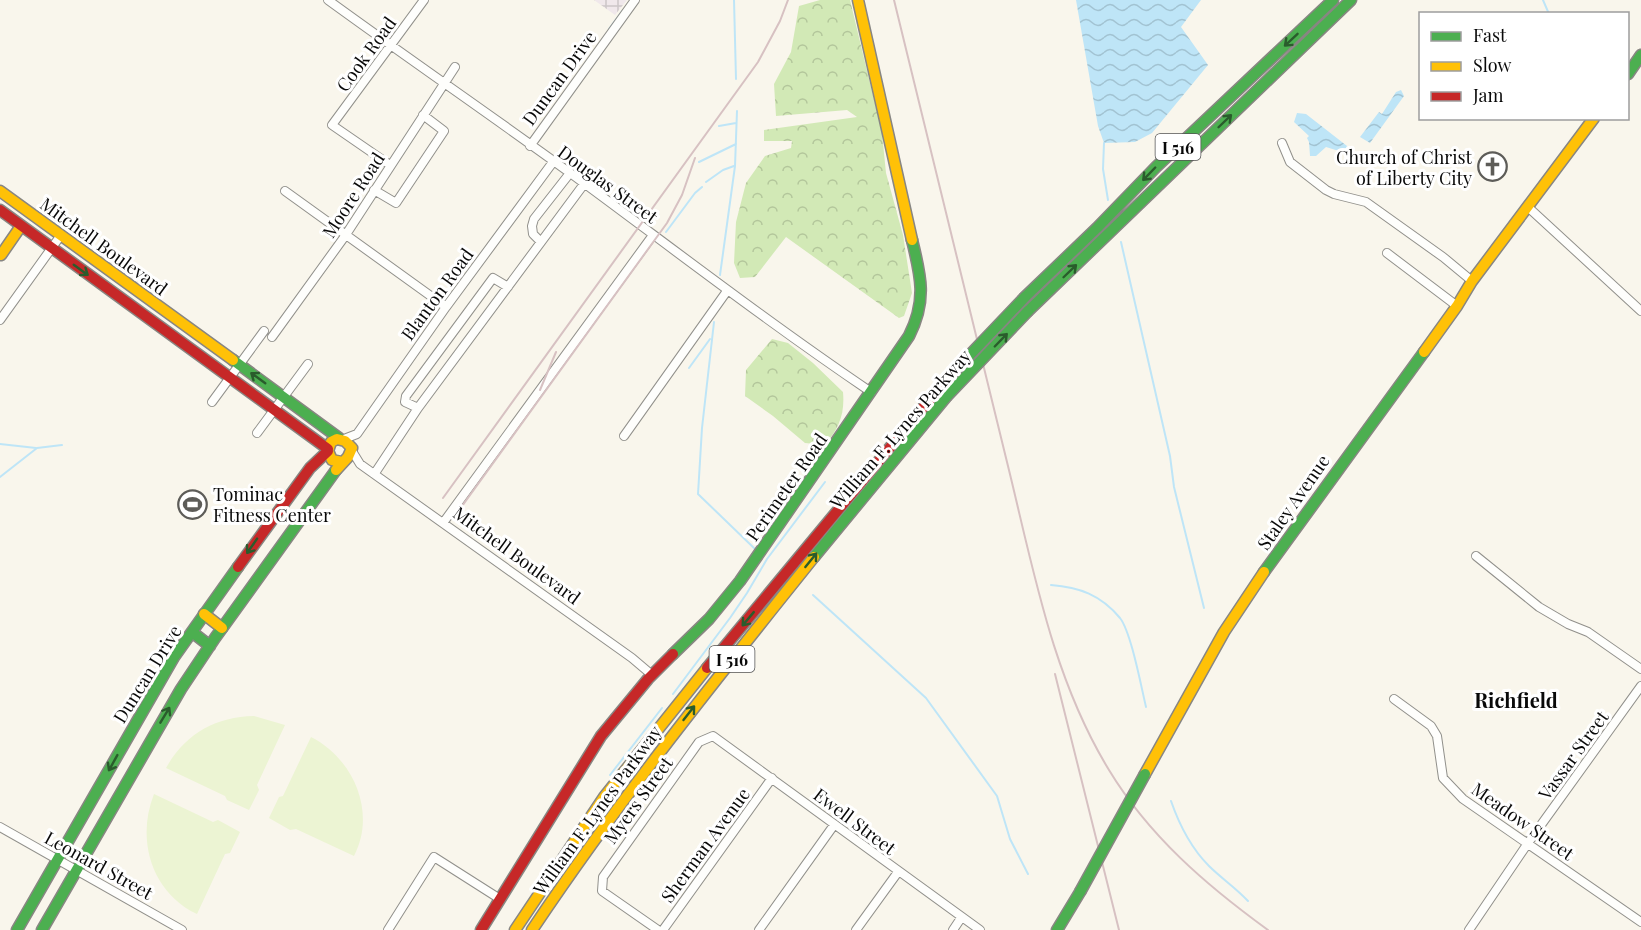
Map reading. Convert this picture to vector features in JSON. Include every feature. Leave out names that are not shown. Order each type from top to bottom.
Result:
[{"type":"main road","name":"Perimeter Road","points":[[481,930],[601,736],[652,675],[709,619],[735,587],[872,392],[917,321],[922,292],[858,0]]},
{"type":"main road","name":"William F. Lynes Parkway","points":[[515,930],[558,862],[604,797],[710,664],[945,380],[1156,167],[1333,0]]},
{"type":"main road","name":"William F. Lynes Parkway","points":[[532,930],[599,830],[689,712],[873,482],[946,397],[1028,311],[1351,0]]},
{"type":"main road","points":[[1629,73],[1641,55]]},
{"type":"main road","name":"Staley Avenue","points":[[1057,930],[1224,632],[1278,551],[1457,306],[1472,281],[1529,208],[1593,120]]},
{"type":"main road","name":"Mitchell Boulevard","points":[[0,191],[341,439]]},
{"type":"main road","name":"Mitchell Boulevard","points":[[0,210],[328,450]]},
{"type":"main road","points":[[1,255],[21,226]]},
{"type":"main road","points":[[341,439],[352,450],[343,462],[332,460],[328,450],[331,442],[341,439]]},
{"type":"main road","points":[[314,464],[318,447],[316,440]]},
{"type":"main road","name":"Duncan Drive","points":[[17,930],[168,667],[268,524],[314,464],[328,450]]},
{"type":"main road","name":"Duncan Drive","points":[[42,930],[181,689],[222,628],[343,462]]},
{"type":"main road","points":[[204,614],[222,628]]},
{"type":"main road","points":[[192,632],[210,646]]},
{"type":"street","name":"Douglas Street","points":[[328,0],[570,173],[727,291],[872,392]]},
{"type":"street","name":"Cook Road","points":[[390,165],[332,125],[424,0]]},
{"type":"street","name":"Duncan Drive","points":[[530,146],[635,0]]},
{"type":"street","name":"Moore Road","points":[[272,337],[345,236],[455,67]]},
{"type":"street","points":[[374,190],[396,202],[444,131],[423,115]]},
{"type":"street","points":[[1282,142],[1290,162],[1326,190],[1366,202],[1443,257],[1472,281]]},
{"type":"street","name":"Blanton Road","points":[[352,450],[357,434],[446,307],[553,162]]},
{"type":"street","points":[[542,242],[533,234],[534,219],[570,173]]},
{"type":"street","points":[[375,473],[418,408],[584,184]]},
{"type":"street","points":[[285,192],[446,307]]},
{"type":"street","points":[[1529,208],[1641,311]]},
{"type":"street","points":[[0,320],[61,235]]},
{"type":"street","points":[[443,523],[653,235]]},
{"type":"street","points":[[1387,253],[1457,306]]},
{"type":"street","points":[[418,408],[405,402],[406,396],[487,286],[493,278],[508,287]]},
{"type":"street","points":[[624,436],[727,291]]},
{"type":"street","points":[[179,339],[188,328]]},
{"type":"street","points":[[212,402],[264,331]]},
{"type":"street","points":[[257,433],[308,364]]},
{"type":"street","points":[[341,439],[357,434]]},
{"type":"street","name":"Mitchell Boulevard","points":[[352,450],[360,464]]},
{"type":"street","name":"Mitchell Boulevard","points":[[343,462],[360,464],[375,473],[632,658],[652,675]]},
{"type":"street","points":[[1476,556],[1539,607],[1588,632],[1641,669]]},
{"type":"street","name":"Vassar Street","points":[[1469,930],[1528,843],[1641,686]]},
{"type":"street","name":"Meadow Street","points":[[1394,699],[1431,726],[1437,736],[1443,778],[1463,799],[1641,922]]},
{"type":"street","name":"Ewell Street","points":[[713,736],[980,930]]},
{"type":"street","name":"Myers Street","points":[[661,930],[602,891],[603,877],[699,742],[713,736]]},
{"type":"street","name":"Sherman Avenue","points":[[661,930],[772,778]]},
{"type":"street","points":[[759,930],[834,825]]},
{"type":"street","name":"Leonard Street","points":[[0,827],[182,930]]},
{"type":"street","points":[[388,930],[434,857],[500,899]]},
{"type":"street","points":[[856,930],[898,872]]},
{"type":"street","points":[[953,930],[962,918]]},
{"type":"shaded area","points":[[594,0],[627,0],[615,15]]},
{"type":"green space","points":[[820,0],[850,0],[882,133],[886,173],[903,235],[912,293],[904,316],[899,318],[786,237],[755,277],[740,278],[734,263],[736,222],[746,183],[765,156],[791,148],[792,141],[764,141],[764,130],[857,117],[847,110],[776,116],[774,84],[791,52],[799,6]]},
{"type":"green space","points":[[772,339],[788,343],[843,392],[840,421],[824,445],[805,443],[745,396],[746,370]]},
{"type":"green space","points":[[254,716],[285,725],[257,785],[259,790],[249,810],[166,768],[182,746],[202,730],[226,720]]},
{"type":"green space","points":[[311,737],[326,746],[339,758],[357,788],[362,805],[363,822],[354,856],[296,829],[290,830],[269,818],[279,797],[283,796]]},
{"type":"green space","points":[[154,794],[213,822],[218,820],[240,832],[230,853],[225,854],[197,914],[168,892],[158,878],[152,863],[147,829]]},
{"type":"water","points":[[1076,0],[1201,0],[1181,27],[1208,65],[1152,133],[1135,142],[1104,143],[1098,126]]},
{"type":"water","points":[[1401,90],[1404,96],[1370,143],[1360,137],[1379,112],[1382,114],[1396,92]]},
{"type":"water","points":[[1297,113],[1306,114],[1356,153],[1355,156],[1326,147],[1316,156],[1310,156],[1307,138],[1309,136],[1294,122]]},
{"type":"waterway","points":[[734,0],[736,79]]},
{"type":"waterway","points":[[1543,0],[1548,12]]},
{"type":"waterway","points":[[609,29],[623,10]]},
{"type":"waterway","points":[[720,275],[735,166],[737,111]]},
{"type":"waterway","points":[[719,126],[736,123]]},
{"type":"waterway","points":[[1104,143],[1103,169],[1108,200]]},
{"type":"waterway","points":[[699,162],[736,144]]},
{"type":"waterway","points":[[706,182],[723,170],[734,166]]},
{"type":"waterway","points":[[666,232],[702,187]]},
{"type":"waterway","points":[[1121,242],[1170,456],[1174,487],[1204,608]]},
{"type":"waterway","points":[[714,322],[702,428],[698,494],[755,549]]},
{"type":"waterway","points":[[689,368],[710,339]]},
{"type":"waterway","points":[[0,444],[36,448]]},
{"type":"waterway","points":[[0,477],[37,448],[62,445]]},
{"type":"waterway","points":[[673,694],[730,618],[767,559],[825,482]]},
{"type":"waterway","points":[[1051,585],[1080,590],[1089,594],[1105,603],[1120,618],[1132,647],[1146,707]]},
{"type":"waterway","points":[[813,595],[926,698],[997,796],[1010,839],[1028,874]]},
{"type":"waterway","points":[[610,775],[662,708]]},
{"type":"waterway","points":[[1171,801],[1191,844],[1209,866],[1248,901]]},
{"type":"railway","points":[[443,498],[758,62],[780,21],[788,0]]},
{"type":"railway","points":[[894,0],[1046,620],[1073,697],[1089,734],[1109,770],[1142,817],[1201,877],[1268,930]]},
{"type":"railway","points":[[457,513],[667,223],[682,195],[695,158]]},
{"type":"railway","points":[[540,390],[556,352]]},
{"type":"railway","points":[[1055,674],[1119,930]]},
{"type":"traffic: fast","points":[[1025,297],[1156,167],[1333,0]]},
{"type":"traffic: fast","points":[[1028,311],[1351,0]]},
{"type":"traffic: fast","points":[[1629,73],[1641,55]]},
{"type":"traffic: fast","points":[[673,654],[709,619],[740,581],[909,336],[915,323],[921,288],[912,240]]},
{"type":"traffic: fast","points":[[946,380],[1025,297]]},
{"type":"traffic: fast","points":[[946,397],[1028,311]]},
{"type":"traffic: fast","points":[[1264,572],[1424,352]]},
{"type":"traffic: fast","points":[[233,360],[339,438]]},
{"type":"traffic: fast","points":[[814,557],[946,397]]},
{"type":"traffic: fast","points":[[42,930],[181,689],[336,470]]},
{"type":"traffic: fast","points":[[17,930],[174,657],[238,567]]},
{"type":"traffic: fast","points":[[192,632],[210,646]]},
{"type":"traffic: fast","points":[[1080,892],[1145,774]]},
{"type":"traffic: fast","points":[[1057,930],[1080,892]]},
{"type":"traffic: slow","points":[[858,0],[912,240]]},
{"type":"traffic: slow","points":[[1424,352],[1472,281],[1593,120]]},
{"type":"traffic: slow","points":[[0,191],[233,360]]},
{"type":"traffic: slow","points":[[1,255],[21,226]]},
{"type":"traffic: slow","points":[[336,470],[348,457],[352,448],[345,441],[337,439],[331,442],[328,451],[332,460],[342,462]]},
{"type":"traffic: slow","points":[[532,930],[634,787],[814,557]]},
{"type":"traffic: slow","points":[[1145,774],[1224,632],[1264,572]]},
{"type":"traffic: slow","points":[[204,614],[222,628]]},
{"type":"traffic: slow","points":[[515,930],[604,797],[707,668]]},
{"type":"traffic: jam","points":[[0,210],[328,449]]},
{"type":"traffic: jam","points":[[707,668],[946,380]]},
{"type":"traffic: jam","points":[[238,567],[310,468],[328,451]]},
{"type":"traffic: jam","points":[[481,930],[601,736],[648,679],[673,654]]},
{"type":"place","name":"Church of Christ of Liberty City","points":[[1493,167]]},
{"type":"place","name":"Tominac Fitness Center","points":[[192,504]]},
{"type":"district","name":"Richfield","points":[[1516,699]]}]
